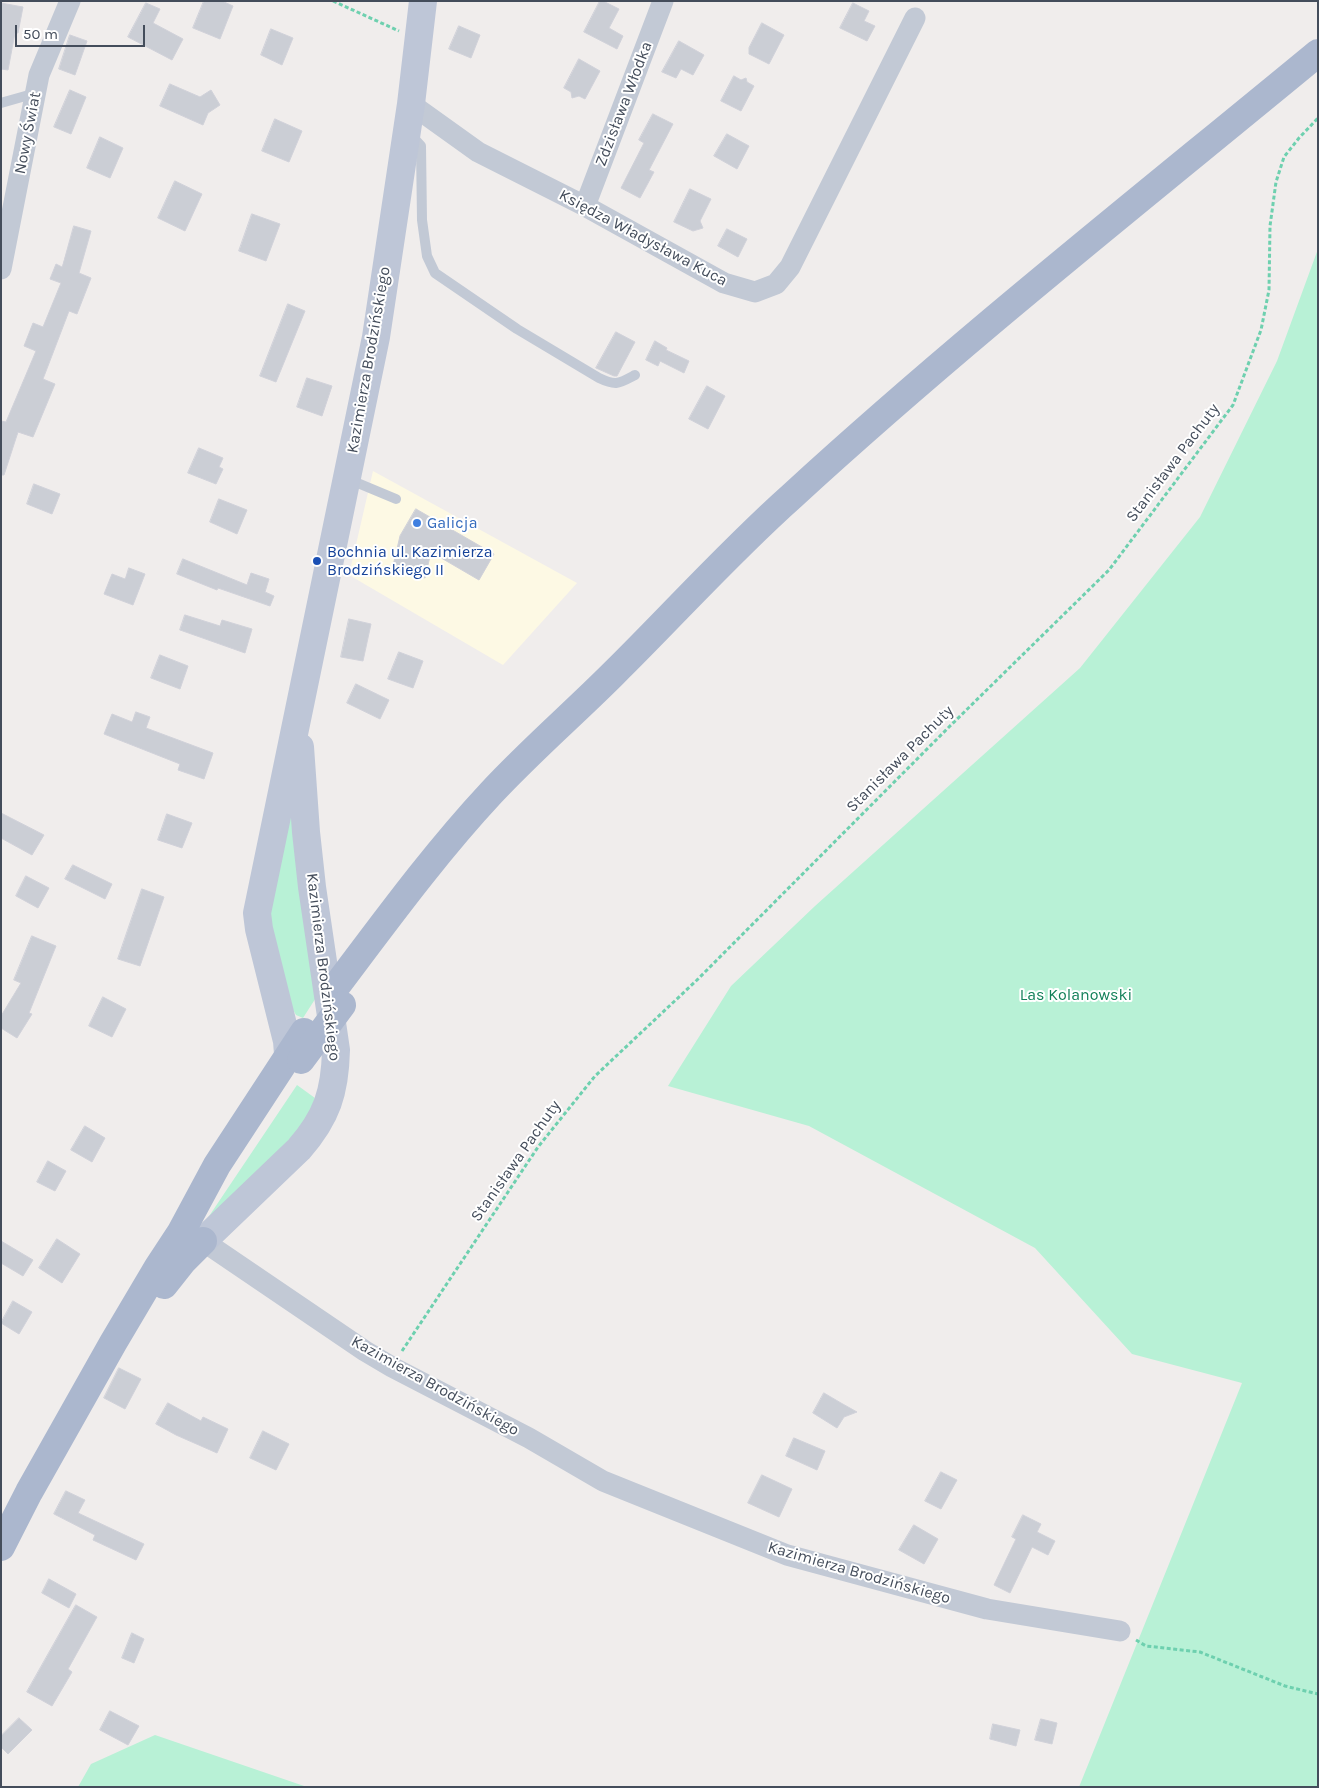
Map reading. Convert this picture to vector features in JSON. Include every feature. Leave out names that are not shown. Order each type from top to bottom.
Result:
[{"type":"main road","name":"Kazimierza Brodzińskiego","points":[[295,1058],[288,1046],[259,929],[257,913],[376,337],[411,104],[418,39],[418,3]]},
{"type":"main road","points":[[295,1058],[304,1032],[340,994],[612,675],[687,597],[789,498],[908,392],[1318,53]]},
{"type":"main road","name":"Kazimierza Brodzińskiego","points":[[192,1237],[299,1149],[322,1118],[331,1095],[336,1071],[336,1050],[312,887],[306,832],[298,715]]},
{"type":"main road","points":[[1,1547],[29,1492],[87,1389],[183,1261],[192,1237],[295,1058],[340,994]]},
{"type":"street","name":"Nowy Świat","points":[[1,269],[39,75],[70,1]]},
{"type":"street","name":"Zdzisława Włodka","points":[[585,206],[663,1]]},
{"type":"street","name":"Księdza Władysława Kuca","points":[[411,104],[478,152],[585,206],[724,283],[755,292],[776,284],[790,267],[915,18]]},
{"type":"street","name":"Kazimierza Brodzińskiego","points":[[192,1237],[365,1351],[529,1438],[603,1481],[787,1555],[987,1609],[1120,1631]]},
{"type":"lane","points":[[1,103],[36,94]]},
{"type":"lane","points":[[407,132],[421,146],[422,220],[427,256],[435,273],[517,329],[599,378],[612,384],[620,383],[635,375]]},
{"type":"lane","points":[[347,478],[396,499]]},
{"type":"path","points":[[333,1],[418,39]]},
{"type":"path","name":"Stanisława Pachuty","points":[[392,1366],[538,1147],[595,1076],[697,980],[956,720],[1109,570],[1233,405],[1261,330],[1269,290],[1270,226],[1276,182],[1284,157],[1318,118]]},
{"type":"path","points":[[1120,1631],[1146,1646],[1200,1652],[1285,1686],[1318,1694]]},
{"type":"shaded area","points":[[373,471],[577,583],[503,665],[349,575]]},
{"type":"green space","name":"Las Kolanowski","points":[[1318,249],[1318,1787],[1079,1787],[1242,1383],[1132,1354],[1035,1248],[809,1126],[668,1086],[731,986],[815,906],[1080,668],[1200,517],[1277,361]]},
{"type":"green space","points":[[292,784],[319,993],[303,1018],[296,1015],[287,999],[269,912]]},
{"type":"green space","points":[[297,1085],[315,1098],[307,1121],[187,1249]]},
{"type":"green space","points":[[155,1735],[307,1787],[78,1787],[91,1764]]},
{"type":"building","points":[[204,1],[222,1],[233,6],[220,39],[193,28]]},
{"type":"building","points":[[600,1],[619,9],[609,28],[623,36],[617,49],[584,32]]},
{"type":"building","points":[[1,3],[23,7],[18,33],[15,33],[8,70],[1,69]]},
{"type":"building","points":[[146,3],[160,9],[153,23],[183,39],[172,60],[128,37]]},
{"type":"building","points":[[853,3],[869,11],[864,21],[875,26],[867,41],[840,28]]},
{"type":"building","points":[[762,23],[784,35],[769,64],[749,54],[749,48]]},
{"type":"building","points":[[459,26],[480,35],[471,58],[449,49]]},
{"type":"building","points":[[271,29],[293,38],[282,65],[261,55]]},
{"type":"building","points":[[70,35],[87,41],[75,75],[59,69]]},
{"type":"building","points":[[679,41],[704,55],[693,75],[681,69],[676,78],[662,72]]},
{"type":"building","points":[[579,59],[600,71],[585,99],[579,96],[572,98],[571,92],[564,88]]},
{"type":"building","points":[[734,76],[741,80],[746,78],[747,82],[754,86],[741,111],[721,101]]},
{"type":"building","points":[[170,84],[200,97],[211,90],[220,105],[208,113],[203,125],[160,106]]},
{"type":"building","points":[[70,90],[86,97],[71,134],[54,127]]},
{"type":"building","points":[[653,114],[673,124],[649,170],[654,172],[640,198],[621,188],[644,143],[639,140]]},
{"type":"building","points":[[275,119],[302,131],[289,162],[262,151]]},
{"type":"building","points":[[727,134],[749,146],[737,169],[714,156]]},
{"type":"building","points":[[100,137],[123,148],[110,178],[87,168]]},
{"type":"building","points":[[175,181],[202,194],[185,231],[158,218]]},
{"type":"building","points":[[690,189],[711,199],[700,221],[703,228],[693,231],[674,222]]},
{"type":"building","points":[[252,214],[280,224],[266,261],[239,251]]},
{"type":"building","points":[[74,226],[91,231],[79,273],[91,278],[77,314],[69,311],[43,379],[55,384],[33,437],[18,432],[4,475],[1,475],[1,421],[6,422],[36,351],[24,346],[33,323],[43,327],[61,283],[50,279],[56,264],[62,267]]},
{"type":"building","points":[[727,229],[747,239],[738,257],[718,246]]},
{"type":"building","points":[[288,304],[305,311],[276,382],[260,376]]},
{"type":"building","points":[[616,332],[635,342],[617,376],[614,376],[596,368]]},
{"type":"building","points":[[655,341],[667,348],[666,350],[689,361],[684,373],[660,361],[658,366],[646,360]]},
{"type":"building","points":[[307,378],[332,386],[322,416],[297,407]]},
{"type":"building","points":[[707,386],[725,396],[708,429],[689,419]]},
{"type":"building","points":[[199,448],[223,458],[219,467],[223,469],[216,484],[188,473]]},
{"type":"building","points":[[34,484],[60,494],[52,514],[27,504]]},
{"type":"building","points":[[219,499],[247,510],[237,534],[210,522]]},
{"type":"building","points":[[416,509],[494,554],[479,580],[431,552],[425,578],[392,570],[400,536]]},
{"type":"building","points":[[183,559],[247,585],[251,573],[269,579],[265,592],[274,596],[270,606],[218,588],[217,590],[177,574]]},
{"type":"building","points":[[129,568],[145,574],[133,605],[104,594],[112,574],[125,579]]},
{"type":"building","points":[[185,615],[220,626],[222,620],[252,629],[245,653],[180,630]]},
{"type":"building","points":[[349,619],[371,624],[363,661],[341,657]]},
{"type":"building","points":[[399,652],[423,661],[413,688],[388,679]]},
{"type":"building","points":[[160,655],[188,666],[180,689],[151,678]]},
{"type":"building","points":[[356,684],[389,700],[380,719],[347,703]]},
{"type":"building","points":[[136,712],[150,717],[146,728],[213,753],[204,779],[178,770],[180,764],[104,734],[112,714],[132,722]]},
{"type":"building","points":[[1,813],[44,835],[32,855],[1,838]]},
{"type":"building","points":[[167,814],[192,823],[182,848],[158,840]]},
{"type":"building","points":[[73,865],[112,884],[105,899],[65,879]]},
{"type":"building","points":[[26,876],[49,888],[38,908],[16,896]]},
{"type":"building","points":[[142,889],[164,897],[140,966],[118,959]]},
{"type":"building","points":[[32,936],[56,946],[29,1013],[32,1014],[17,1038],[1,1028],[1,1016],[21,983],[14,980]]},
{"type":"building","points":[[103,997],[126,1009],[112,1037],[89,1026]]},
{"type":"building","points":[[85,1126],[105,1138],[92,1162],[71,1150]]},
{"type":"building","points":[[48,1161],[66,1171],[55,1191],[37,1182]]},
{"type":"building","points":[[57,1239],[80,1254],[62,1283],[39,1268]]},
{"type":"building","points":[[1,1241],[33,1260],[23,1276],[1,1263]]},
{"type":"building","points":[[13,1301],[32,1312],[19,1334],[1,1323]]},
{"type":"building","points":[[119,1368],[141,1379],[125,1409],[104,1398]]},
{"type":"building","points":[[824,1393],[857,1412],[844,1417],[837,1428],[813,1413]]},
{"type":"building","points":[[168,1403],[201,1421],[203,1417],[228,1429],[217,1453],[156,1424]]},
{"type":"building","points":[[263,1431],[289,1444],[276,1470],[250,1458]]},
{"type":"building","points":[[794,1438],[825,1451],[817,1470],[786,1456]]},
{"type":"building","points":[[941,1472],[957,1480],[941,1509],[925,1501]]},
{"type":"building","points":[[762,1475],[792,1489],[779,1517],[748,1503]]},
{"type":"building","points":[[66,1491],[85,1500],[78,1513],[144,1544],[136,1560],[93,1540],[95,1535],[54,1514]]},
{"type":"building","points":[[1023,1515],[1041,1524],[1037,1532],[1055,1541],[1048,1555],[1032,1547],[1010,1593],[994,1585],[1016,1539],[1012,1537]]},
{"type":"building","points":[[914,1525],[938,1539],[924,1564],[899,1550]]},
{"type":"building","points":[[49,1579],[76,1594],[69,1608],[42,1593]]},
{"type":"building","points":[[76,1605],[97,1617],[68,1669],[72,1672],[52,1706],[27,1692]]},
{"type":"building","points":[[132,1633],[144,1639],[134,1663],[122,1658]]},
{"type":"building","points":[[110,1711],[139,1726],[128,1745],[100,1730]]},
{"type":"building","points":[[19,1718],[32,1730],[8,1754],[1,1747],[1,1736]]},
{"type":"building","points":[[1041,1719],[1057,1723],[1052,1744],[1035,1740]]},
{"type":"building","points":[[993,1724],[1020,1730],[1016,1746],[990,1739]]},
{"type":"place","name":"Galicja","points":[[417,523]]},
{"type":"place","name":"Bochnia ul. Kazimierza Brodzińskiego II","points":[[317,561]]}]
